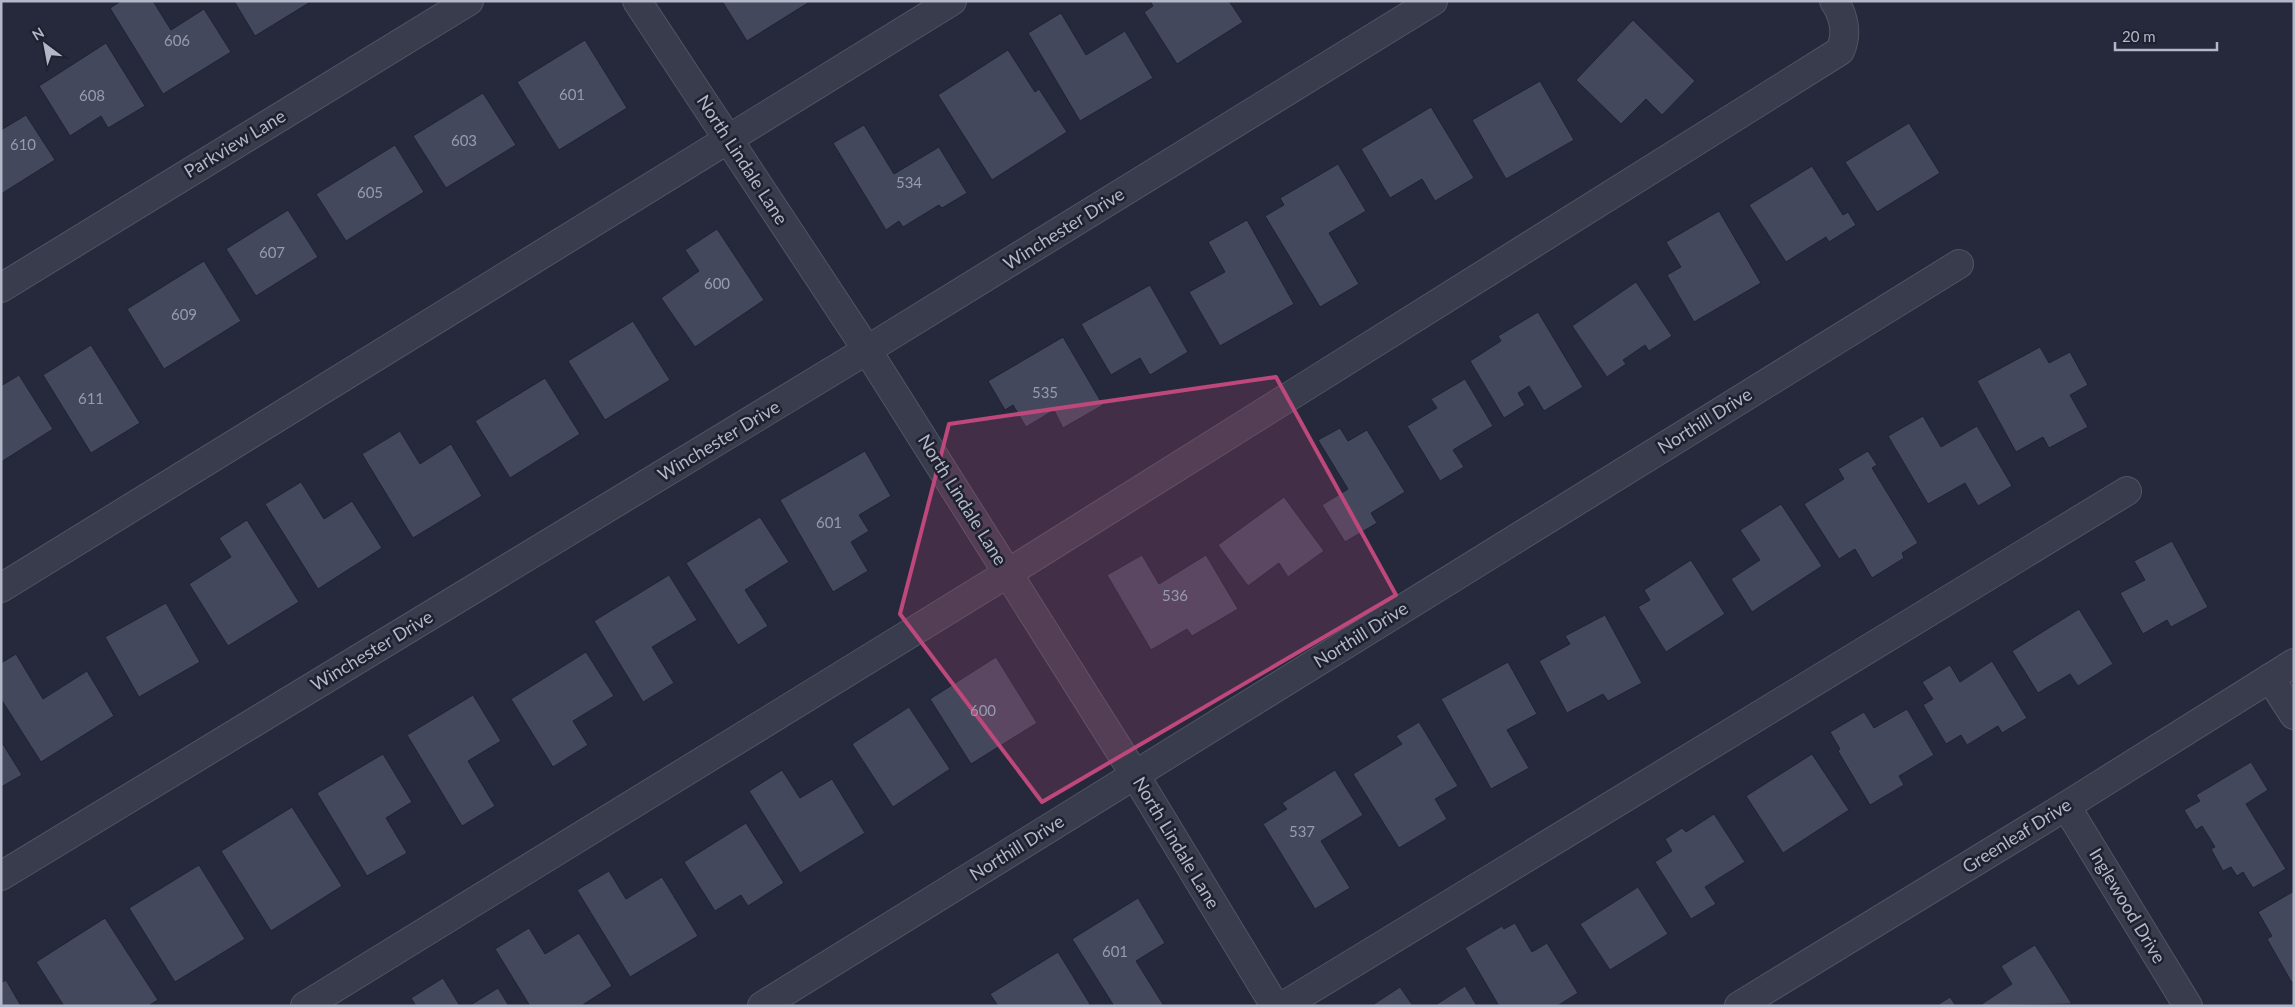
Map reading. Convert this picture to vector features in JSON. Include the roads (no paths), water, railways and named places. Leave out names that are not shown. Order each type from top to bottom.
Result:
[{"type":"street","name":"Parkview Lane","points":[[1,288],[469,1]]},
{"type":"street","name":"North Lindale Lane","points":[[637,1],[867,350],[1135,775],[1275,1006]]},
{"type":"street","points":[[1,588],[952,1]]},
{"type":"street","name":"Winchester Drive","points":[[1,876],[867,350],[1434,1]]},
{"type":"street","points":[[305,1006],[1008,573],[1840,50],[1845,40],[1842,13],[1834,1]]},
{"type":"street","name":"Northill Drive","points":[[762,1006],[1959,264]]},
{"type":"street","points":[[1283,1006],[2127,491]]},
{"type":"street","name":"Greenleaf Drive","points":[[1739,1006],[2066,806],[2294,663]]},
{"type":"street","points":[[2270,678],[2294,715]]},
{"type":"street","name":"Inglewood Drive","points":[[2066,806],[2188,1006]]}]
